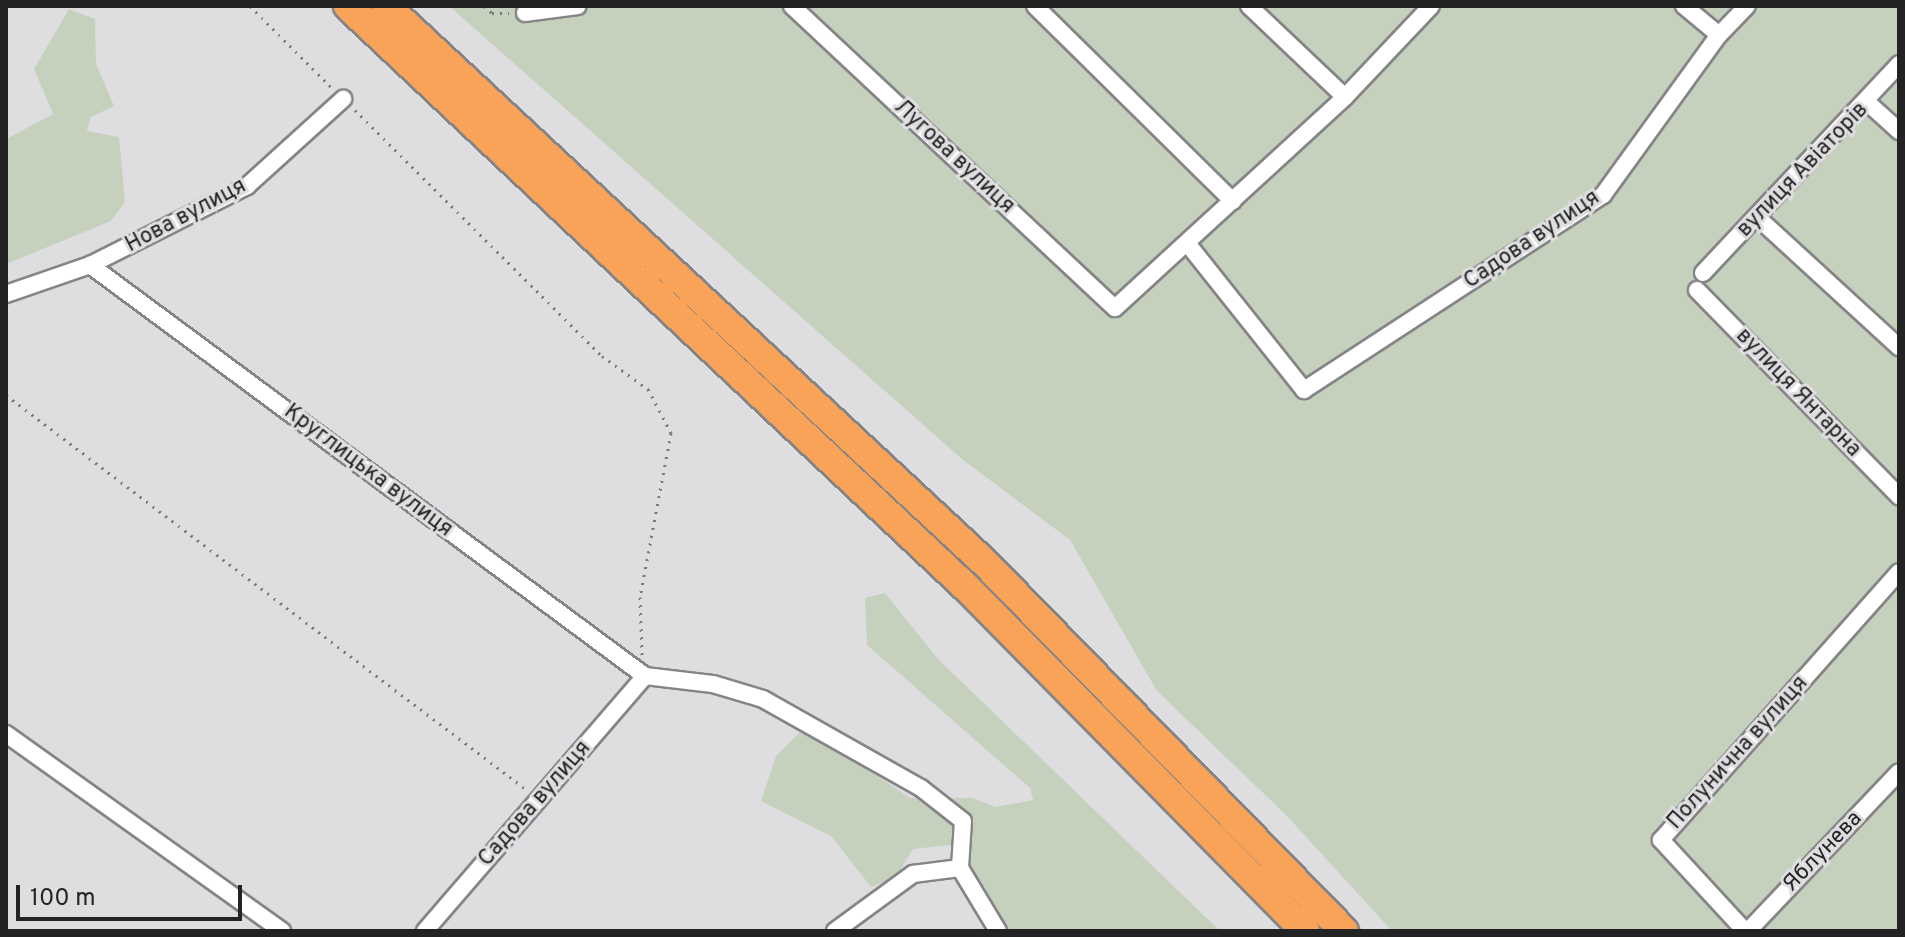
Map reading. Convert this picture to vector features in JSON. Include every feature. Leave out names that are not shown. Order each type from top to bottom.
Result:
[{"type":"highway","points":[[348,6],[968,589],[1305,931]]},
{"type":"highway","points":[[386,6],[985,563],[1344,931]]},
{"type":"street","points":[[525,13],[578,6]]},
{"type":"street","name":"Лугова вулиця","points":[[792,6],[1115,308],[1187,243]]},
{"type":"street","points":[[1035,6],[1233,201]]},
{"type":"street","points":[[1249,6],[1345,97]]},
{"type":"street","points":[[1187,243],[1345,97],[1431,6]]},
{"type":"street","points":[[1684,6],[1719,35]]},
{"type":"street","name":"Садова вулиця","points":[[1187,243],[1304,390],[1603,195],[1719,35],[1747,6]]},
{"type":"street","name":"вулиця Авіаторів","points":[[1703,273],[1868,103],[1899,64]]},
{"type":"street","name":"Нова вулиця","points":[[6,294],[90,265],[247,186],[343,99]]},
{"type":"street","points":[[1868,103],[1899,131]]},
{"type":"street","points":[[1757,217],[1899,347]]},
{"type":"street","name":"Круглицька вулиця","points":[[90,265],[645,676]]},
{"type":"street","name":"вулиця Янтарна","points":[[1697,290],[1899,496]]},
{"type":"street","name":"Полунична вулиця","points":[[1746,931],[1661,840],[1899,574]]},
{"type":"street","points":[[645,676],[713,684],[763,699],[921,788],[963,821],[960,868],[998,931]]},
{"type":"street","name":"Садова вулиця","points":[[425,931],[645,676]]},
{"type":"street","points":[[6,734],[282,931]]},
{"type":"street","name":"Яблунева","points":[[1746,931],[1899,772]]},
{"type":"street","points":[[835,931],[913,874],[960,868]]},
{"type":"path","points":[[250,6],[602,356],[648,389],[671,433],[667,468],[640,597],[638,633],[645,676]]},
{"type":"path","points":[[484,6],[492,13],[525,13]]},
{"type":"path","points":[[6,395],[540,799]]},
{"type":"green space","points":[[449,6],[1899,6],[1899,931],[1392,931],[1287,816],[1157,691],[1070,540],[963,460]]},
{"type":"green space","points":[[69,9],[95,19],[96,64],[114,106],[91,117],[87,131],[119,137],[125,202],[111,221],[6,264],[6,139],[53,114],[34,69]]},
{"type":"green space","points":[[885,593],[938,659],[1220,931],[1004,931],[950,845],[913,849],[896,877],[871,887],[831,836],[761,801],[776,756],[799,733],[815,734],[910,798],[973,798],[995,807],[1033,800],[1030,788],[867,645],[865,598]]}]
